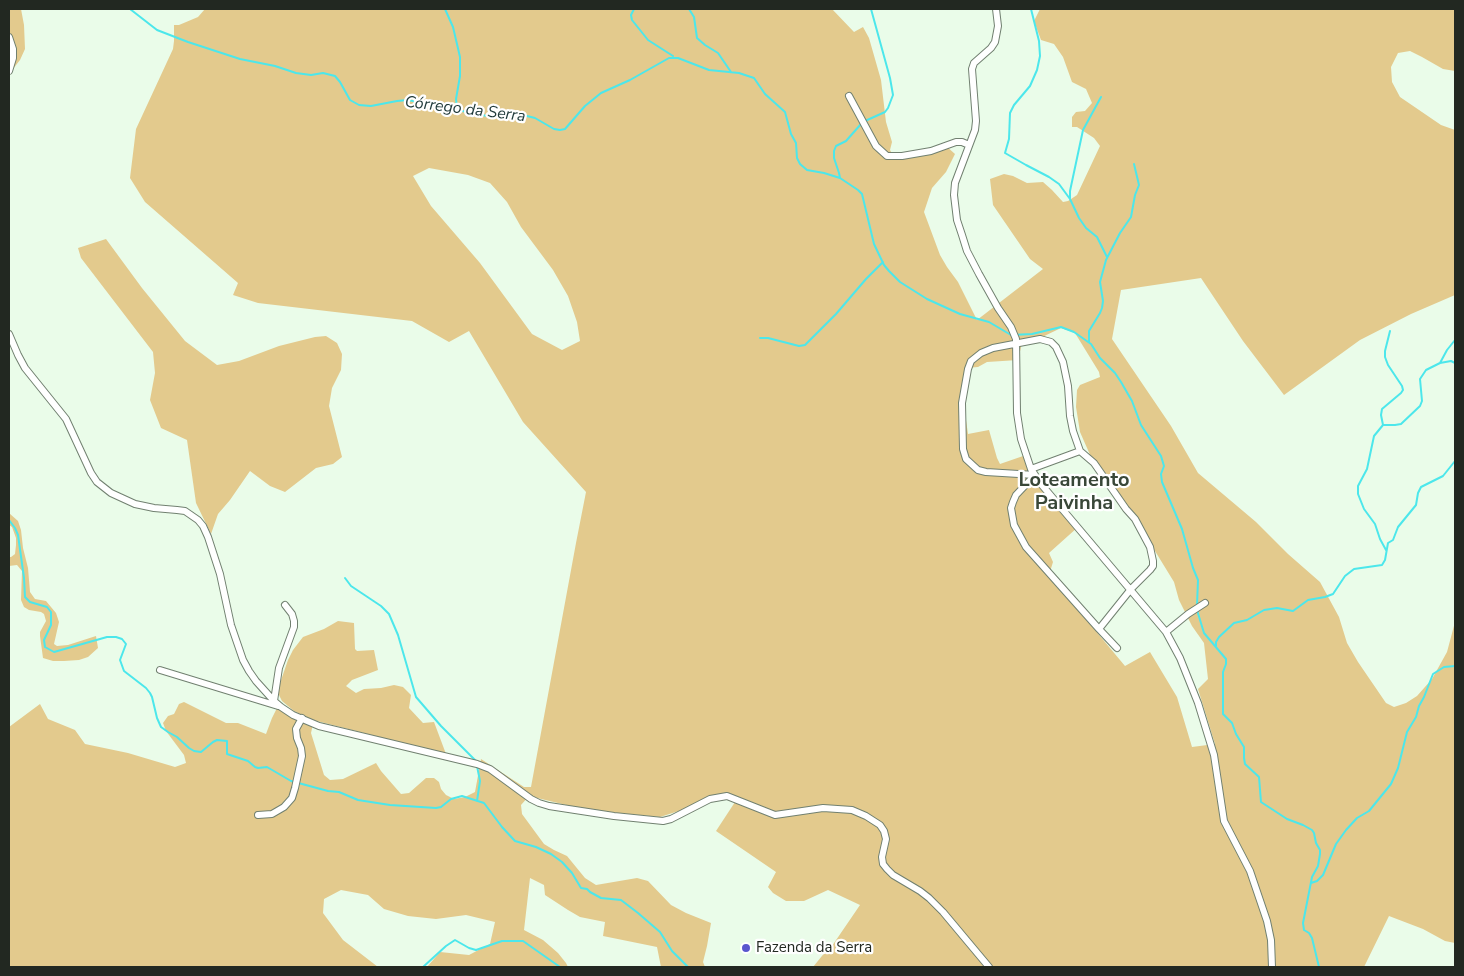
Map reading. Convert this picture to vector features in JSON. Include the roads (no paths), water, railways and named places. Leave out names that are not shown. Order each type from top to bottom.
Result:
[{"type":"street","points":[[996,9],[998,26],[995,42],[974,63],[972,68],[976,121],[973,137],[954,189],[954,195],[957,220],[967,250],[988,292],[1011,327],[1017,344],[1017,413],[1020,439],[1033,472],[1166,632],[1180,658],[1201,711],[1214,755],[1224,822],[1250,871],[1267,921],[1271,940],[1272,967]]},
{"type":"street","points":[[9,37],[13,49],[9,71]]},
{"type":"street","points":[[849,96],[876,146],[887,156],[902,156],[956,142],[969,145]]},
{"type":"street","points":[[9,334],[25,368],[66,419],[97,482],[111,493],[135,504],[185,511],[192,514],[203,526],[220,574],[231,625],[243,660],[256,681],[281,707]]},
{"type":"street","points":[[1080,451],[1033,472],[986,472],[978,470],[966,459],[963,449],[962,403],[971,361],[981,353],[993,348],[1040,339],[1051,342],[1060,353],[1068,386],[1076,443],[1080,451],[1094,463],[1135,518],[1150,547],[1153,566],[1131,589],[1099,629]]},
{"type":"street","points":[[1033,472],[1013,502],[1011,508],[1014,525],[1026,547],[1118,648]]},
{"type":"street","points":[[1166,632],[1205,603]]},
{"type":"street","points":[[274,701],[279,668],[294,627],[292,614],[285,605]]},
{"type":"street","points":[[160,670],[281,707],[319,726],[477,764],[490,769],[531,799],[549,806],[663,821],[671,820],[710,799],[727,796],[775,815],[823,808],[852,810],[880,825],[884,831],[886,839],[882,857],[883,864],[892,875],[929,898],[989,967]]},
{"type":"street","points":[[258,814],[272,814],[284,807],[292,798],[302,756],[296,730],[302,718]]},
{"type":"waterway","name":"Córrego da Serra","points":[[130,9],[157,30],[240,59],[275,66],[296,73],[311,75],[323,73],[335,76],[350,100],[359,105],[371,106],[408,100],[492,117],[523,115],[535,118],[554,129],[560,130],[565,129],[585,106],[601,93],[630,80],[669,58],[678,58],[709,70],[739,73],[754,78],[765,94],[785,112],[791,134],[796,143],[797,158],[800,164],[807,170],[840,178],[862,194],[874,244],[884,265],[900,282],[927,299],[960,314],[989,322],[1011,335],[1032,334],[1061,327],[1074,332],[1091,344],[1100,358],[1121,382],[1132,401],[1141,425],[1161,456],[1164,466],[1161,474],[1162,482],[1182,529],[1198,580],[1197,605]]},
{"type":"waterway","points":[[445,9],[453,27],[460,57],[460,76],[456,99],[457,107],[461,110]]},
{"type":"waterway","points":[[634,9],[631,15],[632,20],[648,40],[673,56]]},
{"type":"waterway","points":[[689,9],[694,17],[697,38],[718,53],[731,72]]},
{"type":"waterway","points":[[865,121],[885,112],[893,95],[871,9]]},
{"type":"waterway","points":[[1031,9],[1039,41],[1040,56],[1037,70],[1030,86],[1014,105],[1010,113],[1009,139],[1005,153],[1059,184],[1070,199],[1086,228],[1097,237],[1107,257]]},
{"type":"waterway","points":[[1070,198],[1083,130],[1101,97]]},
{"type":"waterway","points":[[840,178],[834,158],[834,151],[836,146],[846,141],[861,124]]},
{"type":"waterway","points":[[1089,342],[1089,331],[1102,308],[1103,301],[1100,282],[1106,260],[1131,217],[1139,185],[1134,164]]},
{"type":"waterway","points":[[760,338],[768,338],[799,346],[805,345],[883,262]]},
{"type":"waterway","points":[[1383,425],[1382,409],[1403,390],[1385,357],[1390,331]]},
{"type":"waterway","points":[[1440,363],[1455,340]]},
{"type":"waterway","points":[[1386,550],[1375,524],[1364,509],[1358,494],[1358,486],[1367,469],[1374,436],[1383,425],[1401,424],[1420,406],[1422,401],[1420,379],[1426,370],[1440,363],[1451,361],[1455,363]]},
{"type":"waterway","points":[[1216,646],[1219,637],[1234,623],[1247,620],[1264,610],[1277,608],[1293,611],[1308,600],[1333,594],[1345,576],[1354,569],[1382,565],[1385,560],[1388,543],[1393,540],[1398,527],[1416,505],[1421,487],[1443,476],[1455,461]]},
{"type":"waterway","points":[[9,520],[18,535],[25,597],[30,602],[47,607],[51,612],[51,625],[44,640],[45,647],[54,652],[107,637],[122,639],[126,644],[120,660],[124,671],[150,693],[161,727],[177,737],[189,748],[201,752],[217,740],[227,741],[227,754],[248,761],[255,767],[267,767],[291,781],[339,792],[358,800],[390,805],[436,808],[441,807],[451,799],[462,796],[484,803],[515,841],[551,854],[572,873],[581,888],[587,889],[601,898],[621,900],[638,913],[660,932],[672,951],[688,967]]},
{"type":"waterway","points":[[345,578],[351,586],[381,606],[389,614],[398,635],[416,697],[441,726],[476,761]]},
{"type":"waterway","name":"Córrego da Serra","points":[[1197,610],[1204,633],[1226,659],[1223,672],[1223,714],[1232,723],[1244,747],[1245,764],[1259,777],[1261,802],[1287,819],[1312,830],[1320,850],[1318,866],[1312,877],[1303,923],[1304,930],[1312,938],[1319,967]]},
{"type":"waterway","points":[[1311,883],[1317,881],[1323,875],[1336,844],[1346,830],[1357,818],[1369,811],[1391,784],[1398,768],[1407,732],[1416,717],[1433,674],[1444,667],[1455,666]]},
{"type":"waterway","points":[[477,766],[480,781],[477,801]]},
{"type":"waterway","points":[[423,967],[455,940],[476,950],[502,941],[523,941],[560,967]]},
{"type":"place","name":"Fazenda da Serra","points":[[746,948]]},
{"type":"district","name":"Loteamento Paivinha","points":[[1074,492]]}]
